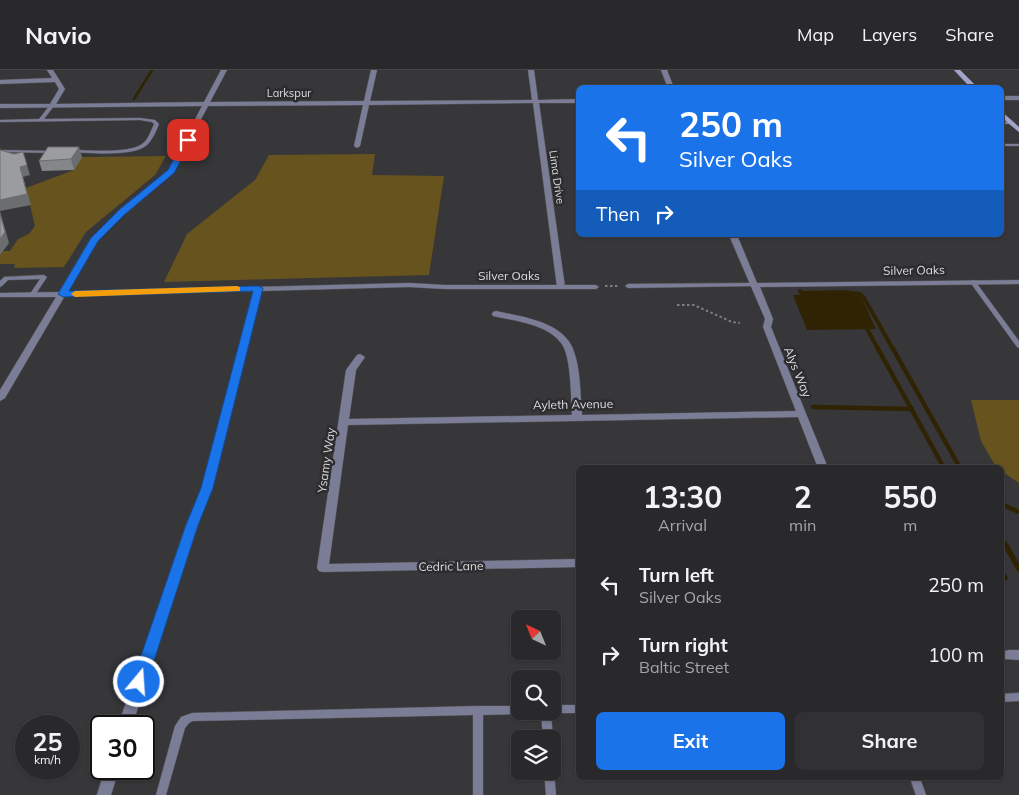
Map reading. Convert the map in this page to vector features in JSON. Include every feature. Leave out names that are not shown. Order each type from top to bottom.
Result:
[{"type":"main road","points":[[957,70],[972,85]]},
{"type":"main road","points":[[1004,116],[1019,130]]},
{"type":"street","points":[[50,70],[62,89],[52,106]]},
{"type":"street","points":[[0,398],[94,240],[122,212],[172,172],[224,70]]},
{"type":"street","points":[[357,146],[374,70]]},
{"type":"street","name":"Lima Drive","points":[[530,70],[561,287]]},
{"type":"street","points":[[664,70],[670,85]]},
{"type":"street","points":[[0,82],[56,80]]},
{"type":"street","points":[[1004,98],[1019,98]]},
{"type":"street","name":"Larkspur","points":[[0,106],[576,101]]},
{"type":"street","name":"Alys Way","points":[[734,237],[769,319],[767,327],[822,465]]},
{"type":"street","name":"Silver Oaks","points":[[755,285],[1019,282]]},
{"type":"street","name":"Silver Oaks","points":[[0,295],[63,294]]},
{"type":"street","points":[[496,314],[542,327],[559,336],[569,348],[577,416]]},
{"type":"street","name":"Ysamy Way","points":[[323,568],[351,370],[360,358]]},
{"type":"street","name":"Ayleth Avenue","points":[[344,422],[577,416],[802,414]]},
{"type":"street","points":[[129,715],[192,525],[207,488]]},
{"type":"street","name":"Cedric Lane","points":[[323,568],[576,563]]},
{"type":"street","points":[[104,795],[109,780]]},
{"type":"lane","points":[[41,120],[52,106]]},
{"type":"lane","points":[[0,121],[140,119],[153,121],[156,124],[144,144],[136,148],[120,151],[0,151]]},
{"type":"lane","points":[[1004,123],[1012,123]]},
{"type":"lane","points":[[1004,145],[1019,145]]},
{"type":"lane","points":[[0,285],[6,278],[44,277],[33,294]]},
{"type":"lane","points":[[972,282],[1019,346]]},
{"type":"lane","name":"Silver Oaks","points":[[63,294],[409,285],[445,287],[596,286]]},
{"type":"lane","name":"Silver Oaks","points":[[628,286],[755,285]]},
{"type":"lane","points":[[207,488],[258,288]]},
{"type":"lane","points":[[1004,698],[1019,697]]},
{"type":"lane","points":[[561,709],[576,709]]},
{"type":"lane","points":[[478,710],[478,795]]},
{"type":"lane","points":[[161,795],[180,726],[185,720],[192,717],[511,710]]},
{"type":"lane","points":[[550,780],[551,795]]},
{"type":"lane","points":[[916,780],[921,795]]},
{"type":"path","points":[[596,286],[628,286]]},
{"type":"path","points":[[677,305],[694,306],[705,311],[720,314],[732,322],[740,323]]},
{"type":"shaded area","points":[[375,154],[372,175],[444,176],[429,275],[164,282],[187,234],[255,180],[269,155]]},
{"type":"shaded area","points":[[166,156],[155,175],[86,232],[64,267],[14,268],[15,264],[0,264],[0,255],[3,251],[10,251],[18,239],[29,234],[35,226],[26,188],[74,170],[82,157]]},
{"type":"shaded area","points":[[847,293],[861,297],[876,329],[807,330],[793,295]]},
{"type":"shaded area","points":[[971,400],[1019,400],[1019,483],[1004,473],[1004,465],[995,465],[981,441]]},
{"type":"building","points":[[48,147],[79,147],[71,159],[39,161]]},
{"type":"building","points":[[0,150],[14,154],[23,152],[27,165],[20,167],[27,194],[0,200]]},
{"type":"building","points":[[0,214],[5,232],[0,239]]},
{"type":"waterway","points":[[134,99],[152,70]]},
{"type":"waterway","points":[[800,291],[802,293],[843,292],[860,294],[893,349]]},
{"type":"waterway","points":[[865,325],[878,349]]},
{"type":"waterway","points":[[877,347],[911,409]]},
{"type":"waterway","points":[[892,347],[958,465]]},
{"type":"waterway","points":[[813,407],[911,409]]},
{"type":"waterway","points":[[911,409],[942,465]]},
{"type":"waterway","points":[[1004,505],[1019,512]]},
{"type":"waterway","points":[[1005,544],[1019,569]]},
{"type":"slow traffic","points":[[75,294],[237,289]]},
{"type":"route","points":[[139,682],[192,525],[207,488],[258,288],[63,294],[94,240],[122,212],[172,172],[188,140]]}]
